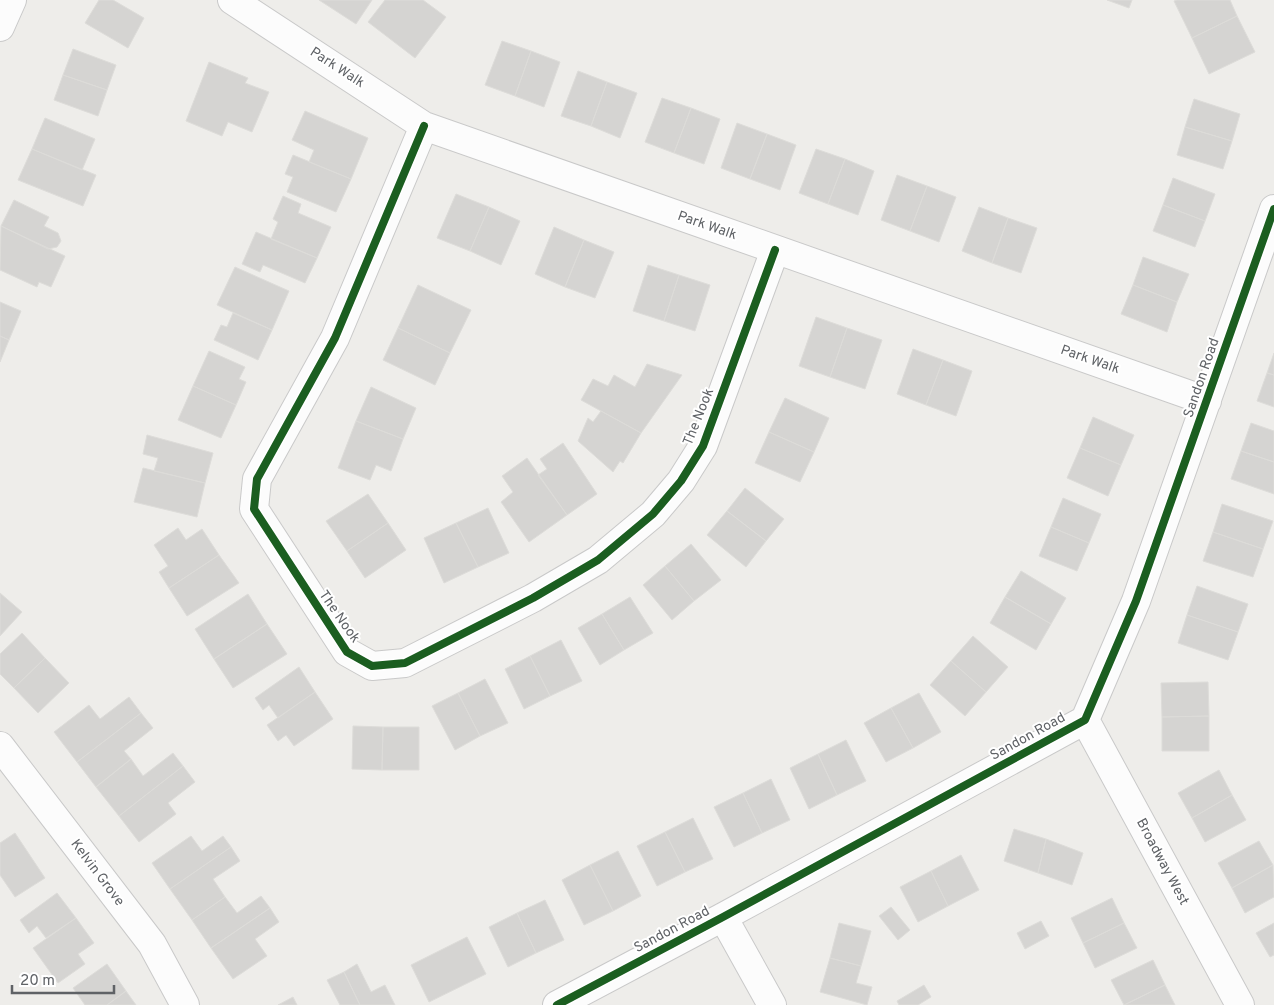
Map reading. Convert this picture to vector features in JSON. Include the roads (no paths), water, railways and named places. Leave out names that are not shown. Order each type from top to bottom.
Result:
[{"type":"street","points":[[0,27],[12,0]]},
{"type":"street","name":"Park Walk","points":[[232,0],[424,126],[1208,401]]},
{"type":"street","name":"The Nook","points":[[424,126],[335,338],[257,479],[254,509],[347,652],[372,666],[405,663],[533,598],[598,560],[653,514],[681,481],[703,446],[775,250]]},
{"type":"street","name":"Sandon Road","points":[[556,1005],[723,917],[1085,720],[1136,601],[1208,401],[1274,209]]},
{"type":"street","name":"Broadway West","points":[[1085,720],[1240,1005]]},
{"type":"street","name":"Kelvin Grove","points":[[0,746],[152,944],[185,1005]]},
{"type":"street","points":[[723,917],[772,1005]]}]
